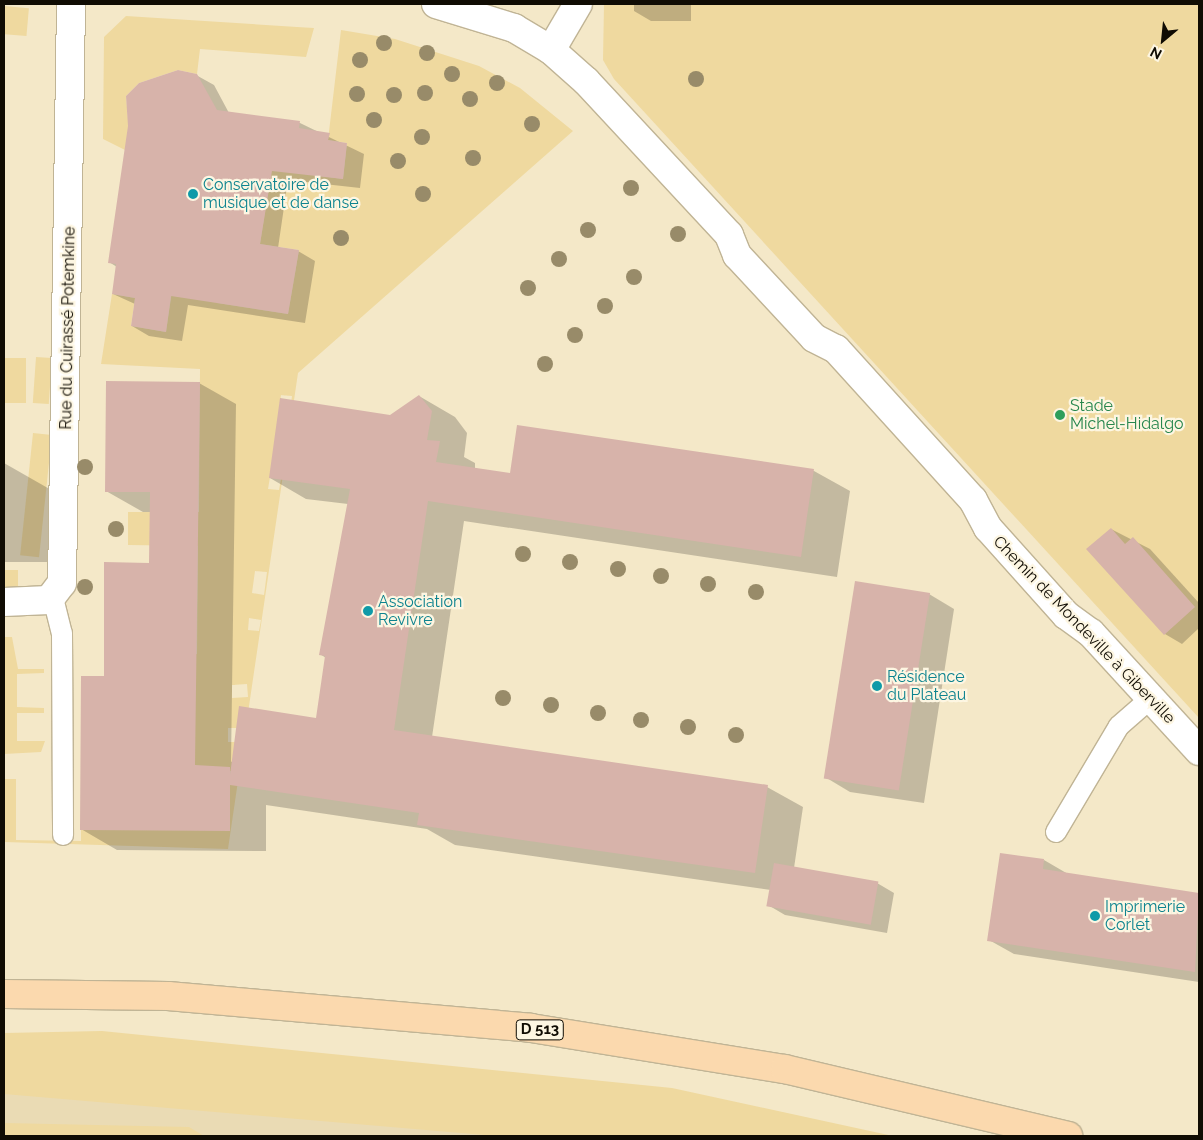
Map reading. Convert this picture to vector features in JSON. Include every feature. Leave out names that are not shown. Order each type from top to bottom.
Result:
[{"type":"main road","name":"D 513","points":[[4,994],[168,996],[530,1028],[785,1069],[1068,1136]]},
{"type":"street","name":"Rue du Cuirassé Potemkine","points":[[53,598],[60,590],[64,563],[71,4]]},
{"type":"street","name":"Chemin de Mondeville à Giberville","points":[[436,4],[514,28],[551,50],[656,155],[729,235],[737,255],[814,338],[836,349],[973,500],[1001,543],[1199,751]]},
{"type":"street","points":[[551,50],[572,21],[578,4]]},
{"type":"street","points":[[4,602],[53,598]]},
{"type":"lane","points":[[53,598],[62,633],[63,835]]},
{"type":"lane","points":[[1056,832],[1119,726],[1150,698]]},
{"type":"shaded area","name":"Stade Michel-Hidalgo","points":[[604,4],[1199,4],[1199,718],[614,79],[603,60]]},
{"type":"shaded area","points":[[4,6],[29,8],[26,36],[4,34]]},
{"type":"shaded area","points":[[126,16],[314,28],[306,57],[200,49],[197,74],[178,70],[139,83],[126,96],[131,153],[103,139],[104,37]]},
{"type":"shaded area","points":[[341,30],[395,39],[479,66],[520,88],[573,131],[298,373],[228,849],[4,842],[4,779],[16,779],[16,840],[81,841],[81,830],[176,654],[197,654],[198,546],[128,545],[128,512],[199,512],[200,369],[101,364],[112,294],[135,298],[131,326],[166,332],[179,244],[225,250],[218,303],[288,314],[299,250],[260,244],[270,180],[223,163],[343,179],[347,143],[328,140]],"holes":[[[281,395],[292,396],[289,418],[278,417]],[[283,468],[279,490],[268,489],[270,477]],[[255,571],[267,572],[264,595],[252,593]],[[249,618],[261,620],[259,631],[248,630]],[[247,684],[248,697],[232,698],[232,685]],[[228,728],[243,728],[242,742],[228,742]],[[221,771],[236,771],[221,785]]]},
{"type":"shaded area","points":[[36,357],[52,358],[49,404],[33,403]]},
{"type":"shaded area","points":[[4,358],[26,358],[26,403],[4,403]]},
{"type":"shaded area","points":[[33,433],[52,435],[39,557],[20,555]]},
{"type":"shaded area","points":[[4,570],[18,570],[18,588],[4,588]]},
{"type":"shaded area","points":[[4,637],[12,637],[18,669],[44,669],[44,673],[17,674],[17,707],[44,708],[44,713],[17,713],[17,741],[45,741],[41,752],[4,754]]},
{"type":"shaded area","points":[[102,1031],[672,1088],[893,1136],[496,1136],[4,1094],[4,1033]]},
{"type":"shaded area","points":[[4,1043],[841,1136],[4,1136]]},
{"type":"shaded area","points":[[4,1123],[189,1127],[204,1136],[4,1136]]},
{"type":"building","name":"Conservatoire de musique et de danse","points":[[178,70],[197,74],[217,110],[300,121],[299,128],[330,133],[328,140],[347,143],[343,179],[272,171],[260,244],[299,250],[288,314],[171,296],[166,332],[131,326],[135,298],[112,294],[116,264],[108,263],[128,126],[126,96],[139,83]]},
{"type":"building","name":"Association Revivre","points":[[106,381],[200,382],[195,765],[230,767],[230,775],[239,706],[316,718],[325,656],[319,655],[350,489],[269,478],[280,398],[390,415],[419,395],[432,411],[427,440],[440,441],[436,462],[510,473],[517,425],[814,469],[801,557],[428,501],[394,730],[768,785],[755,873],[417,825],[419,813],[230,785],[230,831],[80,830],[81,676],[104,676],[104,562],[149,563],[150,492],[105,492]]},
{"type":"building","points":[[1111,528],[1125,544],[1133,537],[1195,607],[1164,635],[1086,549]]},
{"type":"building","name":"Résidence du Plateau","points":[[855,581],[930,593],[899,790],[824,779]]},
{"type":"building","name":"Imprimerie Corlet","points":[[1000,853],[1044,859],[1043,869],[1199,893],[1195,972],[987,941]]},
{"type":"building","points":[[774,863],[878,881],[871,925],[766,906]]},
{"type":"place","name":"Conservatoire de musique et de danse","points":[[193,194]]},
{"type":"place","name":"Stade Michel-Hidalgo","points":[[1060,415]]},
{"type":"place","name":"Association Revivre","points":[[368,611]]},
{"type":"place","name":"Résidence du Plateau","points":[[877,686]]},
{"type":"place","name":"Imprimerie Corlet","points":[[1095,916]]}]
